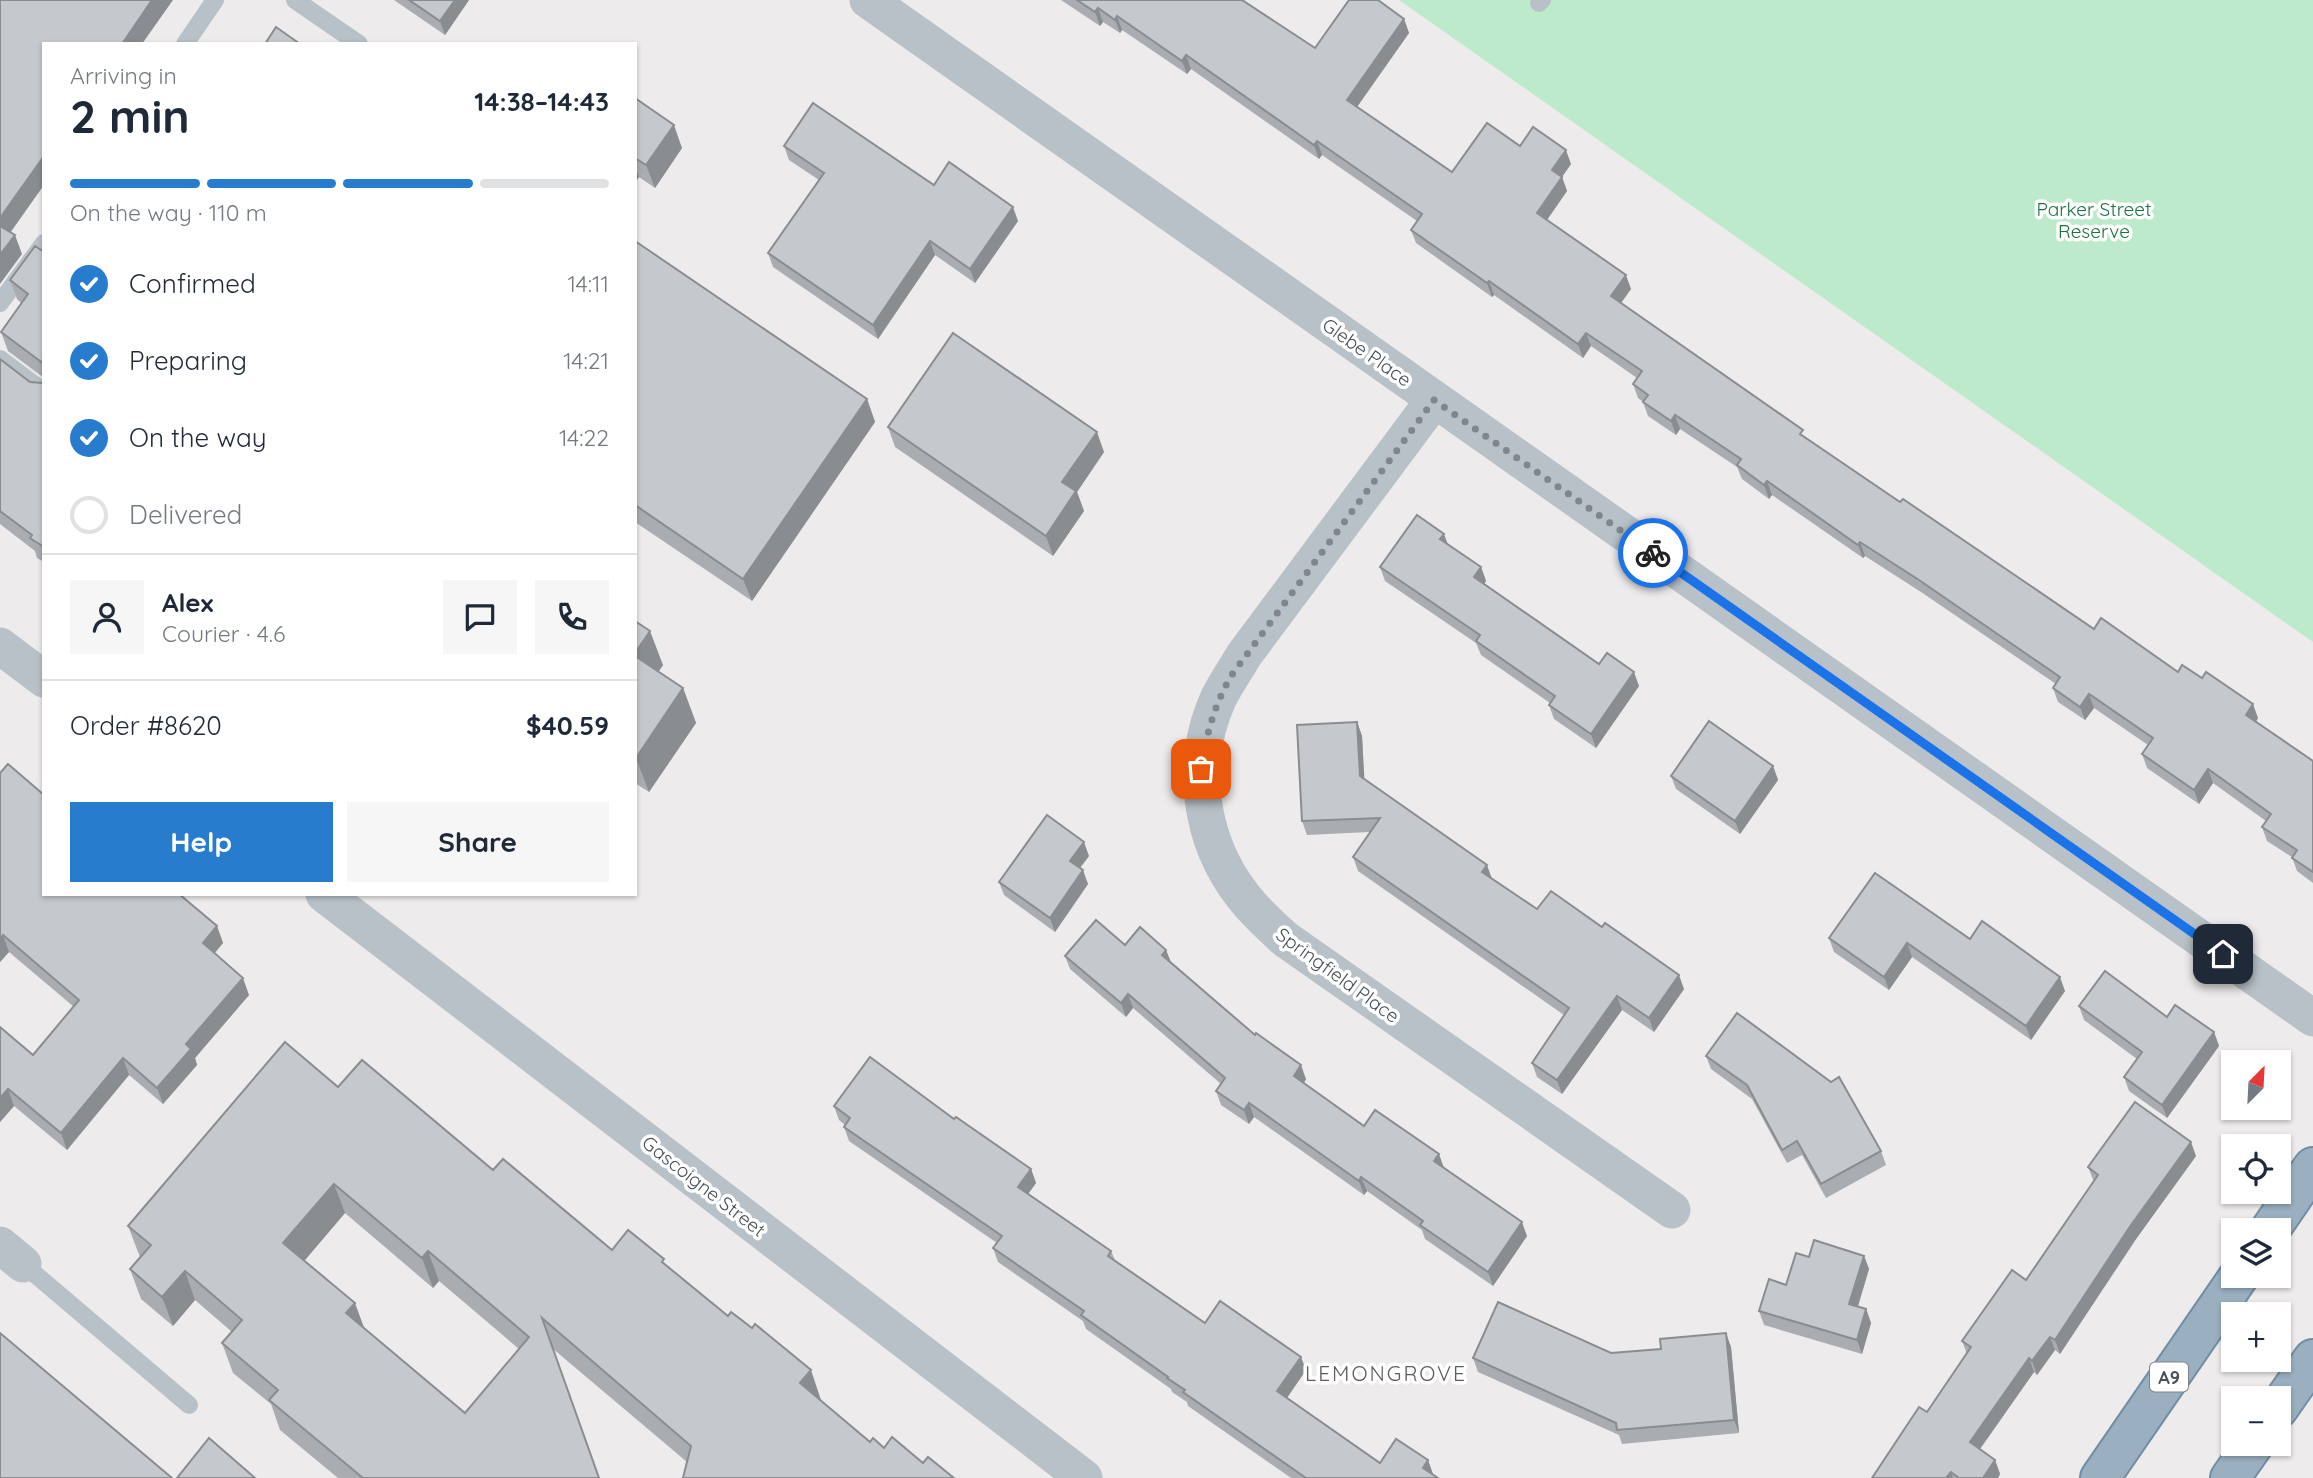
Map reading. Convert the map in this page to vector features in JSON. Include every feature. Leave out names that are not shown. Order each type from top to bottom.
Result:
[{"type":"highway","points":[[2278,1218],[2313,1167]]},
{"type":"highway","name":"A9","points":[[2100,1478],[2231,1288]]},
{"type":"highway","points":[[2291,1390],[2313,1359]]},
{"type":"highway","points":[[2230,1478],[2246,1456]]},
{"type":"street","name":"Glebe Place","points":[[868,0],[2313,1018]]},
{"type":"street","name":"Springfield Place","points":[[1434,400],[1244,655],[1220,696],[1210,722],[1201,769],[1207,824],[1226,870],[1242,896],[1284,939],[1672,1210]]},
{"type":"street","points":[[0,646],[42,678]]},
{"type":"street","name":"Gascoigne Street","points":[[327,896],[1084,1478]]},
{"type":"lane","points":[[186,42],[215,0]]},
{"type":"lane","points":[[295,0],[356,42]]},
{"type":"lane","points":[[0,303],[42,246]]},
{"type":"lane","points":[[0,359],[42,390]]},
{"type":"lane","points":[[11,1254],[189,1405]]},
{"type":"green space","name":"Parker Street Reserve","points":[[1399,0],[2313,0],[2313,642]]},
{"type":"building","points":[[0,0],[152,0],[123,42],[42,42],[42,159],[0,218]]},
{"type":"building","points":[[409,0],[455,0],[440,21]]},
{"type":"building","points":[[1077,0],[1242,0],[1315,48],[1349,0],[1378,0],[1404,19],[1347,100],[1452,172],[1487,123],[1520,146],[1533,127],[1566,150],[1552,170],[1562,177],[1537,213],[1626,275],[1611,296],[1803,430],[1800,434],[1900,502],[1903,499],[2094,629],[2101,618],[2178,672],[2182,665],[2202,678],[2206,672],[2253,704],[2246,715],[2313,761],[2313,872],[2292,858],[2297,850],[2262,827],[2271,814],[2208,769],[2194,790],[2142,754],[2153,738],[2089,694],[2080,707],[2053,688],[2060,677],[1919,580],[1860,542],[1858,545],[1767,481],[1764,485],[1737,465],[1741,459],[1675,415],[1671,421],[1643,402],[1648,395],[1633,384],[1642,371],[1586,333],[1578,344],[1411,230],[1422,214],[1317,141],[1314,145],[1186,55],[1182,61],[1117,16],[1115,20],[1098,8],[1095,12]]},
{"type":"building","points":[[276,27],[297,42],[266,42]]},
{"type":"building","points":[[637,99],[674,125],[646,165],[637,159]]},
{"type":"building","points":[[813,103],[934,185],[949,162],[1013,207],[970,269],[930,241],[873,325],[768,253],[824,173],[784,146]]},
{"type":"building","points":[[0,226],[15,235],[0,255]]},
{"type":"building","points":[[637,242],[867,399],[743,579],[637,506]]},
{"type":"building","points":[[35,246],[42,251],[42,363],[1,332],[28,294],[10,280]]},
{"type":"building","points":[[953,333],[1097,432],[1062,482],[1076,491],[1046,536],[888,427]]},
{"type":"building","points":[[0,359],[30,382],[42,383],[42,546],[0,511]]},
{"type":"building","points":[[1417,515],[1444,534],[1440,539],[1481,567],[1474,577],[1599,664],[1607,653],[1634,672],[1591,734],[1549,705],[1555,696],[1476,641],[1480,635],[1380,567]]},
{"type":"building","points":[[637,622],[650,631],[637,650]]},
{"type":"building","points":[[637,657],[683,688],[637,757]]},
{"type":"building","points":[[1709,721],[1773,766],[1735,821],[1671,776]]},
{"type":"building","points":[[1357,722],[1360,776],[1487,865],[1482,872],[1537,909],[1551,891],[1602,927],[1605,923],[1679,975],[1649,1018],[1617,996],[1557,1080],[1532,1063],[1569,1008],[1353,857],[1380,818],[1302,821],[1297,725]]},
{"type":"building","points":[[8,764],[42,793],[42,896],[181,896],[217,926],[203,943],[243,978],[186,1044],[191,1049],[157,1088],[123,1058],[61,1133],[8,1089],[0,1098],[0,1027],[33,1055],[79,1000],[3,935],[0,939],[0,773]]},
{"type":"building","points":[[1047,815],[1084,842],[1070,861],[1083,870],[1050,918],[999,882]]},
{"type":"building","points":[[1875,873],[1970,939],[1982,921],[2060,977],[2026,1026],[1907,943],[1884,977],[1829,938]]},
{"type":"building","points":[[1096,920],[1125,945],[1140,927],[1166,950],[1162,955],[1255,1035],[1256,1033],[1301,1065],[1294,1076],[1364,1126],[1375,1110],[1439,1154],[1434,1161],[1522,1222],[1488,1272],[1420,1225],[1423,1221],[1361,1177],[1359,1181],[1249,1103],[1244,1110],[1216,1091],[1225,1078],[1128,994],[1121,1003],[1065,956]]},
{"type":"building","points":[[2105,971],[2167,1017],[2175,1005],[2214,1032],[2162,1105],[2124,1077],[2142,1052],[2079,1006]]},
{"type":"building","points":[[1737,1013],[1831,1082],[1839,1077],[1881,1151],[1821,1184],[1797,1141],[1782,1150],[1747,1085],[1706,1056]]},
{"type":"building","points":[[285,1042],[338,1087],[362,1060],[493,1170],[503,1159],[612,1250],[628,1230],[728,1316],[731,1312],[752,1328],[755,1324],[811,1370],[800,1383],[870,1442],[873,1438],[884,1448],[892,1437],[923,1463],[928,1457],[954,1478],[683,1478],[691,1446],[542,1318],[599,1478],[363,1478],[269,1400],[278,1390],[222,1343],[242,1320],[185,1271],[162,1297],[130,1269],[151,1245],[128,1226]],"holes":[[[334,1184],[422,1258],[428,1251],[529,1337],[465,1413],[346,1313],[355,1303],[283,1243]]]},
{"type":"building","points":[[870,1057],[954,1119],[956,1117],[1031,1169],[1018,1187],[1111,1251],[1108,1256],[1205,1323],[1220,1301],[1301,1357],[1277,1391],[1380,1463],[1396,1439],[1428,1460],[1423,1468],[1438,1478],[1306,1478],[1183,1392],[1185,1390],[1168,1377],[1081,1315],[1084,1311],[993,1248],[1002,1236],[844,1127],[850,1118],[834,1106]]},
{"type":"building","points":[[2135,1102],[2191,1142],[2131,1225],[2055,1340],[2050,1337],[2032,1361],[2029,1358],[1970,1442],[1995,1460],[1983,1478],[1959,1478],[1951,1472],[1946,1478],[1872,1478],[1919,1407],[1927,1412],[1971,1347],[1962,1341],[2012,1270],[2026,1280],[2098,1175],[2088,1167]]},
{"type":"building","points":[[1814,1240],[1864,1256],[1849,1304],[1866,1309],[1857,1340],[1759,1311],[1769,1279],[1786,1285],[1796,1253],[1809,1257]]},
{"type":"building","points":[[1498,1302],[1611,1353],[1661,1349],[1660,1339],[1726,1333],[1734,1420],[1617,1430],[1616,1423],[1473,1358]]},
{"type":"building","points":[[0,1333],[172,1478],[0,1478]]},
{"type":"building","points":[[209,1438],[255,1478],[177,1478]]},
{"type":"way so far","points":[[1201,769],[1210,722],[1220,696],[1244,655],[1434,400],[1653,553]]},
{"type":"district","name":"LEMONGROVE","points":[[1386,1373]]},
{"type":"route","points":[[1653,553],[2223,954]]}]
